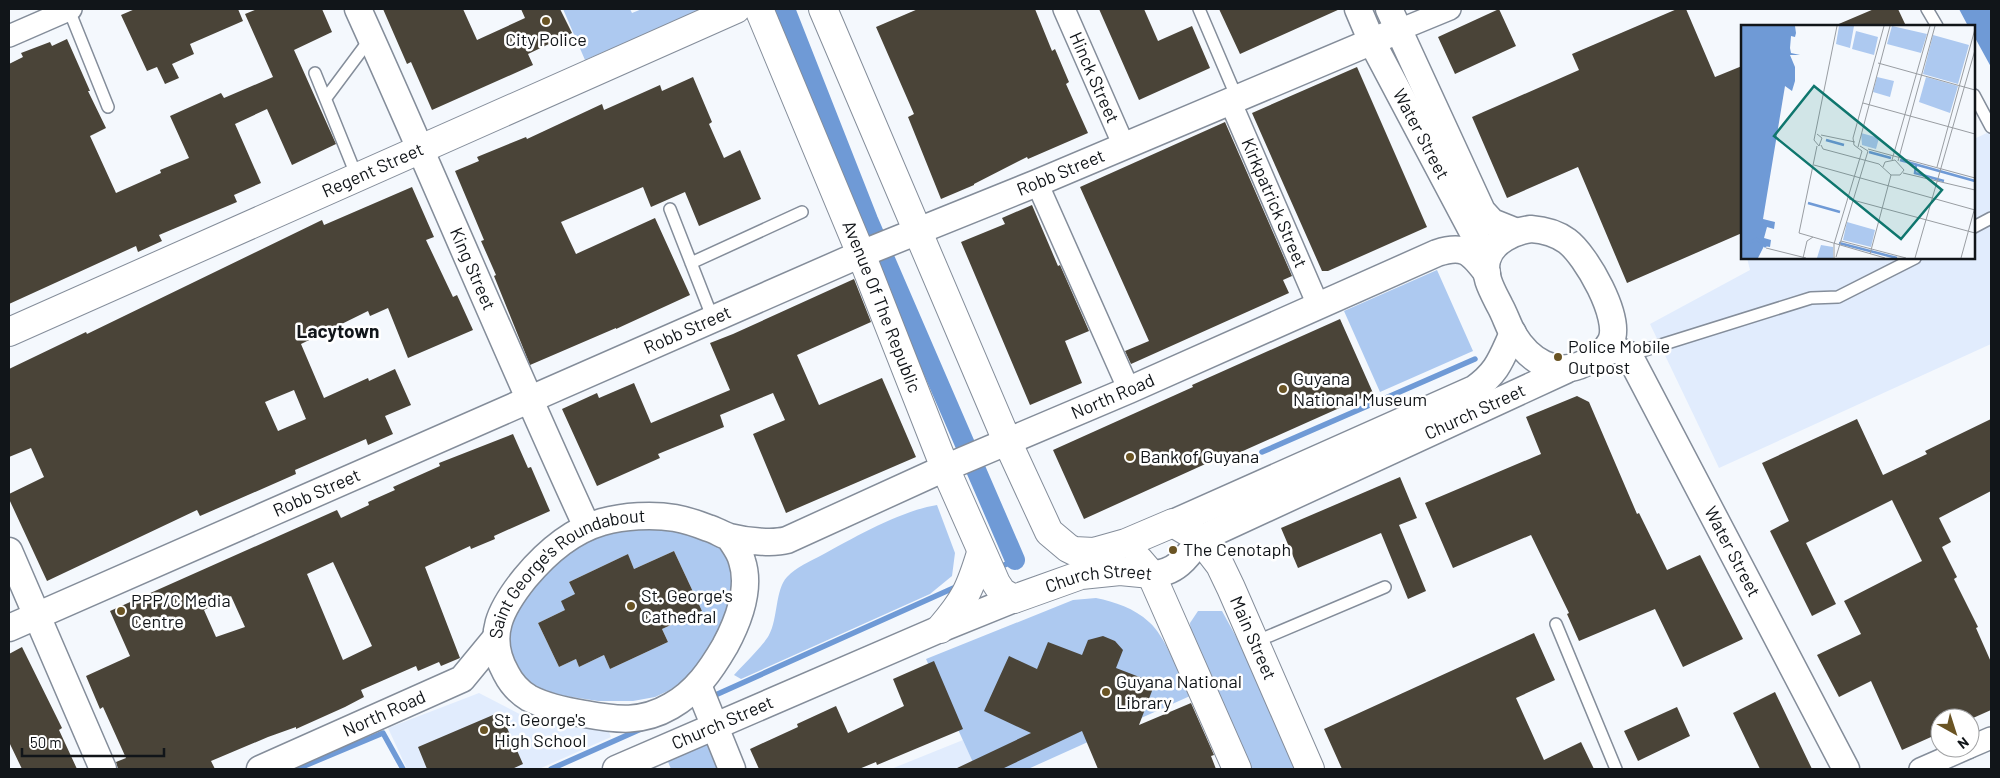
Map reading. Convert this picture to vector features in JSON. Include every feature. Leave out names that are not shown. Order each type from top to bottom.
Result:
[{"type":"main road","name":"Regent Street","points":[[9,332],[736,9]]},
{"type":"main road","name":"Avenue Of The Republic","points":[[759,9],[868,251],[950,465],[981,553],[1002,592],[1014,599]]},
{"type":"main road","points":[[823,9],[909,234],[1003,443],[1058,540],[1051,571],[1040,590]]},
{"type":"main road","name":"Main Street","points":[[1173,523],[1200,539],[1220,565],[1310,769]]},
{"type":"main road","name":"Church Street","points":[[1058,540],[1074,551],[1094,552],[1126,543],[1173,523]]},
{"type":"main road","points":[[1126,543],[1151,574],[1237,769]]},
{"type":"main road","points":[[940,628],[966,596],[972,584],[981,553]]},
{"type":"main road","name":"Church Street","points":[[1014,599],[1081,575],[1120,571],[1151,574]]},
{"type":"street","points":[[9,36],[70,9]]},
{"type":"street","name":"King Street","points":[[358,9],[422,149],[528,400],[587,527]]},
{"type":"street","name":"Hinck Street","points":[[1064,9],[1124,146]]},
{"type":"street","name":"Water Street","points":[[1358,9],[1372,42],[1487,266]]},
{"type":"street","points":[[1394,19],[1450,9]]},
{"type":"street","name":"Robb Street","points":[[9,628],[868,251],[1037,183],[1372,42],[1394,19]]},
{"type":"street","name":"Water Street","points":[[1394,19],[1482,211],[1492,222],[1517,232]]},
{"type":"street","name":"Kirkpatrick Street","points":[[1233,100],[1318,305]]},
{"type":"street","points":[[1037,183],[1129,390]]},
{"type":"street","points":[[1531,229],[1554,234],[1568,242],[1592,270],[1610,313],[1612,340],[1617,353],[1598,356],[1566,370],[1548,366],[1539,361],[1524,349],[1513,333],[1488,281],[1487,266],[1494,247],[1517,232],[1531,229]]},
{"type":"street","name":"North Road","points":[[729,537],[771,542],[787,540],[950,465],[1129,390],[1318,305],[1450,249],[1469,252],[1487,266]]},
{"type":"street","name":"Church Street","points":[[1173,523],[1474,389],[1487,380],[1497,369],[1513,333]]},
{"type":"street","name":"Water Street","points":[[1617,353],[1846,769]]},
{"type":"street","name":"Church Street","points":[[1151,574],[1160,574],[1175,568],[1188,556],[1200,539],[1566,370]]},
{"type":"street","name":"Saint George's Roundabout","points":[[652,515],[676,518],[709,528],[729,537],[743,562],[744,588],[742,607],[729,638],[707,675],[705,703],[670,707],[644,741],[610,718],[561,710],[528,698],[516,689],[500,662],[495,639],[497,624],[507,604],[541,558],[572,535],[587,527],[602,522],[652,515]]},
{"type":"street","points":[[9,551],[103,769]]},
{"type":"street","name":"Church Street","points":[[616,769],[644,741],[705,703],[940,628],[1014,599]]},
{"type":"street","name":"North Road","points":[[260,769],[462,679],[495,639]]},
{"type":"street","points":[[705,703],[732,769]]},
{"type":"street","points":[[1920,769],[1946,758]]},
{"type":"lane","points":[[70,9],[108,107]]},
{"type":"lane","points":[[1199,9],[1233,100]]},
{"type":"lane","points":[[1927,9],[1936,25]]},
{"type":"lane","points":[[326,98],[371,38]]},
{"type":"lane","points":[[315,73],[358,177]]},
{"type":"lane","points":[[1975,96],[1991,127]]},
{"type":"lane","points":[[670,209],[713,319]]},
{"type":"lane","points":[[691,263],[802,212]]},
{"type":"lane","points":[[1975,226],[1991,218]]},
{"type":"lane","points":[[1617,353],[1811,298],[1838,297],[1912,259]]},
{"type":"lane","points":[[1255,642],[1385,587]]},
{"type":"lane","points":[[1556,624],[1616,769]]},
{"type":"shaded area","points":[[563,9],[630,9],[632,13],[642,9],[703,9],[585,60]]},
{"type":"shaded area","points":[[1959,9],[1991,9],[1991,67],[1975,38],[1975,25],[1967,25]]},
{"type":"shaded area","points":[[1991,131],[1991,344],[1719,468],[1650,324],[1750,270],[1747,259],[1975,259],[1975,139]]},
{"type":"shaded area","points":[[1437,270],[1473,351],[1380,392],[1344,311]]},
{"type":"shaded area","points":[[937,505],[955,553],[952,576],[930,594],[741,679],[734,675],[758,650],[769,635],[774,621],[780,589],[791,573],[849,540],[893,519]]},
{"type":"shaded area","points":[[679,527],[722,546],[737,578],[726,618],[705,654],[689,676],[670,690],[655,697],[633,701],[598,701],[552,694],[533,686],[517,672],[506,654],[511,613],[558,555],[614,529]],"holes":[[[674,551],[702,611],[662,629],[668,642],[610,669],[604,655],[579,667],[576,659],[559,667],[538,623],[565,610],[575,594],[569,582],[628,554],[634,569]]]},
{"type":"shaded area","points":[[1096,598],[1131,609],[1155,628],[1161,636],[1190,696],[1028,769],[976,769],[926,659],[1073,600]]},
{"type":"shaded area","points":[[1198,611],[1222,611],[1251,664],[1297,769],[1252,769],[1191,635],[1190,623]]},
{"type":"shaded area","points":[[479,693],[531,720],[608,730],[611,737],[539,769],[407,769],[388,728]]},
{"type":"shaded area","points":[[710,738],[724,769],[671,769],[666,757]]},
{"type":"shaded area","points":[[963,740],[976,769],[891,769]]},
{"type":"building","points":[[135,9],[238,9],[243,21],[190,44],[194,54],[172,64],[179,78],[165,84],[157,67],[147,71],[121,15]]},
{"type":"building","points":[[257,9],[322,9],[332,32],[294,50],[336,144],[292,165],[267,109],[235,124],[261,183],[234,195],[237,202],[159,235],[162,241],[138,252],[136,246],[9,304],[9,64],[23,57],[21,53],[50,42],[52,46],[67,39],[90,91],[88,91],[106,128],[90,136],[116,193],[161,173],[160,170],[189,158],[170,116],[221,93],[224,98],[273,77],[245,14]]},
{"type":"building","points":[[383,9],[463,9],[477,40],[525,18],[521,9],[560,9],[572,33],[528,54],[533,65],[432,110],[411,62],[407,64]]},
{"type":"building","points":[[918,9],[1035,9],[1052,51],[1055,49],[1069,82],[1066,84],[1088,133],[1028,159],[1027,157],[974,185],[941,199],[908,117],[914,114],[876,27]]},
{"type":"building","points":[[1099,9],[1144,9],[1158,41],[1192,26],[1210,68],[1139,100]]},
{"type":"building","points":[[1219,9],[1340,9],[1240,54]]},
{"type":"building","points":[[1499,9],[1516,46],[1455,74],[1438,37]]},
{"type":"building","points":[[1677,9],[1686,9],[1715,77],[1741,66],[1741,233],[1627,283],[1578,167],[1507,198],[1472,117],[1579,70],[1572,54]]},
{"type":"building","points":[[1874,9],[1898,9],[1906,25],[1836,25]]},
{"type":"building","points":[[1357,67],[1427,227],[1328,271],[1322,271],[1252,113]]},
{"type":"building","points":[[693,77],[712,122],[709,124],[724,158],[740,150],[761,199],[699,226],[685,192],[651,207],[643,187],[561,222],[576,254],[655,218],[690,295],[530,365],[481,241],[484,240],[455,171],[479,161],[477,157],[526,137],[527,139],[602,104],[604,110],[660,85],[662,91]]},
{"type":"building","points":[[1225,122],[1292,276],[1283,280],[1289,293],[1131,364],[1125,351],[1149,341],[1080,187]]},
{"type":"building","points":[[412,187],[434,237],[426,240],[453,297],[457,295],[473,330],[408,358],[388,308],[370,316],[368,311],[301,344],[324,398],[368,378],[369,381],[395,369],[411,405],[385,416],[393,434],[368,445],[366,439],[295,470],[296,474],[200,516],[197,510],[47,581],[9,499],[9,494],[44,477],[31,448],[9,457],[9,369],[86,332],[87,334],[322,220],[324,225]],"holes":[[[294,390],[306,419],[278,431],[265,402]]]},
{"type":"building","points":[[1032,205],[1089,331],[1065,341],[1082,383],[1030,405],[961,242],[1005,224],[1002,218]]},
{"type":"building","points":[[854,279],[871,322],[797,355],[819,405],[882,378],[916,457],[786,513],[753,434],[785,420],[773,393],[720,415],[724,427],[658,454],[660,458],[597,486],[562,409],[597,393],[599,398],[634,383],[651,423],[730,390],[710,343]]},
{"type":"building","points":[[1340,319],[1373,393],[1225,459],[1223,456],[1084,519],[1053,450]]},
{"type":"building","points":[[1577,396],[1589,402],[1637,514],[1639,513],[1667,570],[1700,555],[1743,639],[1683,667],[1655,609],[1579,641],[1567,614],[1569,613],[1531,535],[1453,568],[1425,503],[1541,454],[1526,417]]},
{"type":"building","points":[[1857,419],[1883,475],[1927,454],[1925,451],[1991,419],[1991,491],[1939,518],[1951,542],[1942,547],[1957,577],[1954,579],[1978,627],[1976,628],[1991,662],[1991,710],[1980,715],[1980,708],[1930,708],[1930,737],[1902,750],[1871,681],[1839,697],[1817,655],[1861,634],[1844,601],[1922,561],[1892,500],[1806,543],[1836,604],[1812,616],[1770,531],[1789,521],[1762,463]]},
{"type":"building","points":[[513,434],[528,468],[531,467],[550,511],[494,536],[495,539],[471,549],[470,546],[425,567],[460,658],[441,666],[439,662],[418,671],[416,666],[361,690],[364,697],[345,707],[296,729],[296,727],[268,737],[211,761],[215,769],[118,769],[116,762],[126,758],[103,707],[100,709],[86,676],[130,656],[110,611],[337,510],[341,518],[369,505],[368,502],[395,490],[393,487],[440,466],[439,463]],"holes":[[[333,562],[372,646],[343,660],[307,574]],[[231,596],[245,627],[216,637],[204,610]]]},
{"type":"building","points":[[1400,477],[1417,518],[1399,525],[1426,591],[1408,599],[1381,533],[1298,568],[1281,528]]},
{"type":"building","name":"St. George's Cathedral","points":[[674,551],[702,611],[662,629],[668,642],[610,669],[604,655],[579,667],[576,659],[559,667],[538,623],[565,610],[561,601],[575,594],[569,582],[628,554],[634,569]]},
{"type":"building","points":[[1534,633],[1555,680],[1516,698],[1544,760],[1581,742],[1594,769],[1342,769],[1324,729]]},
{"type":"building","points":[[1103,636],[1115,641],[1123,650],[1116,668],[1155,683],[1139,725],[1191,703],[1214,755],[1211,756],[1216,769],[1098,769],[1082,731],[1002,769],[955,769],[1031,733],[984,711],[1009,656],[1037,669],[1048,642],[1082,655],[1088,640]]},
{"type":"building","points":[[22,647],[62,728],[59,730],[77,769],[22,769],[9,742],[9,654]]},
{"type":"building","points":[[934,661],[963,729],[877,765],[876,762],[859,769],[759,769],[750,749],[798,727],[797,724],[836,706],[848,733],[904,706],[893,679]]},
{"type":"building","points":[[1775,692],[1812,769],[1760,769],[1733,713]]},
{"type":"building","points":[[1677,707],[1690,736],[1638,761],[1624,731]]},
{"type":"building","name":"St. George's High School","points":[[500,712],[523,764],[512,769],[427,769],[418,747]]},
{"type":"waterway","points":[[785,9],[868,220],[1015,560]]},
{"type":"waterway","points":[[1262,452],[1475,359]]},
{"type":"waterway","points":[[998,568],[1015,560]]},
{"type":"waterway","points":[[711,697],[958,586]]},
{"type":"waterway","points":[[551,769],[641,729]]},
{"type":"waterway","points":[[297,769],[383,733],[403,769]]},
{"type":"place","name":"City Police","points":[[546,21]]},
{"type":"place","name":"Police Mobile Outpost","points":[[1558,357]]},
{"type":"place","name":"Guyana National Museum","points":[[1283,389]]},
{"type":"place","name":"Bank of Guyana","points":[[1130,457]]},
{"type":"place","name":"The Cenotaph","points":[[1173,550]]},
{"type":"place","name":"St. George's Cathedral","points":[[631,606]]},
{"type":"place","name":"PPP/C Media Centre","points":[[121,611]]},
{"type":"place","name":"Guyana National Library","points":[[1106,692]]},
{"type":"place","name":"St. George's High School","points":[[484,730]]},
{"type":"district","name":"Lacytown","points":[[338,331]]}]
